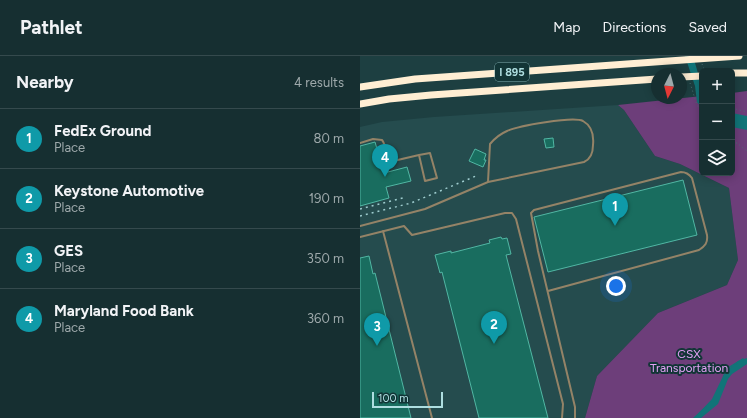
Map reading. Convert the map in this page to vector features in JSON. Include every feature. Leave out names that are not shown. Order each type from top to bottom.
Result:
[{"type":"highway","name":"I 895","points":[[360,87],[415,79],[665,60],[739,56]]},
{"type":"highway","points":[[735,73],[747,72]]},
{"type":"highway","points":[[687,77],[699,76]]},
{"type":"highway","name":"I 895","points":[[360,104],[389,99],[431,95],[651,79]]},
{"type":"lane","points":[[360,226],[425,209],[488,182],[584,162],[588,160],[592,153],[593,134],[591,129],[584,121],[570,119],[507,130],[498,135],[490,144],[488,182]]},
{"type":"lane","points":[[360,143],[373,139],[382,140],[388,160],[393,163],[419,155],[430,153],[437,178],[425,181],[419,155]]},
{"type":"lane","points":[[548,291],[699,250],[703,247],[707,242],[707,235],[690,175],[685,172],[681,172],[534,210],[531,214],[531,217],[548,291],[575,407],[575,418]]},
{"type":"lane","points":[[360,237],[404,226],[412,235],[505,213],[512,213],[516,220],[563,404],[562,418]]},
{"type":"lane","points":[[383,231],[432,418]]},
{"type":"path","points":[[690,84],[699,107]]},
{"type":"path","points":[[735,109],[747,112]]},
{"type":"path","points":[[735,143],[747,151]]},
{"type":"shaded area","points":[[618,105],[624,110],[655,156],[680,164],[699,173],[699,176],[704,176],[729,188],[738,260],[727,285],[658,313],[597,376],[585,418],[360,418],[360,127],[382,122],[434,117]]},
{"type":"green space","name":"CSX Transportation","points":[[747,91],[747,418],[585,418],[597,376],[658,313],[727,285],[738,260],[729,188],[704,176],[735,176],[735,93]]},
{"type":"green space","name":"CSX Transportation","points":[[699,96],[699,173],[680,164],[655,156],[624,110],[618,105],[651,101],[651,104],[687,104],[687,98]]},
{"type":"water","points":[[685,56],[693,56],[699,77],[699,105],[697,102],[695,86]]},
{"type":"water","points":[[735,114],[747,116],[747,130],[735,128]]},
{"type":"water","points":[[747,358],[747,364],[732,374],[728,379],[718,404],[701,418],[694,418],[712,399],[724,374],[738,361]]},
{"type":"building","points":[[553,138],[554,147],[546,148],[544,139]]},
{"type":"building","points":[[375,142],[384,173],[407,167],[411,181],[386,187],[389,198],[360,206],[360,146]]},
{"type":"building","points":[[475,149],[486,154],[484,160],[486,160],[483,167],[469,161]]},
{"type":"building","points":[[683,180],[697,235],[548,272],[534,217]]},
{"type":"building","points":[[501,237],[502,239],[507,238],[511,254],[506,255],[548,418],[479,418],[442,272],[440,273],[435,255],[451,251],[451,253],[490,243],[489,240]]},
{"type":"building","points":[[369,256],[373,274],[375,273],[411,418],[360,418],[360,258]]},
{"type":"waterway","points":[[724,376],[730,367],[743,359]]},
{"type":"waterway","points":[[694,418],[706,407]]},
{"type":"railway","points":[[360,216],[411,203],[476,176]]},
{"type":"railway","points":[[360,209],[403,198]]},
{"type":"place","name":"Maryland Food Bank","points":[[385,177]]},
{"type":"place","name":"FedEx Ground","points":[[615,226]]},
{"type":"place","name":"Keystone Automotive","points":[[494,344]]},
{"type":"place","name":"GES","points":[[377,346]]}]
